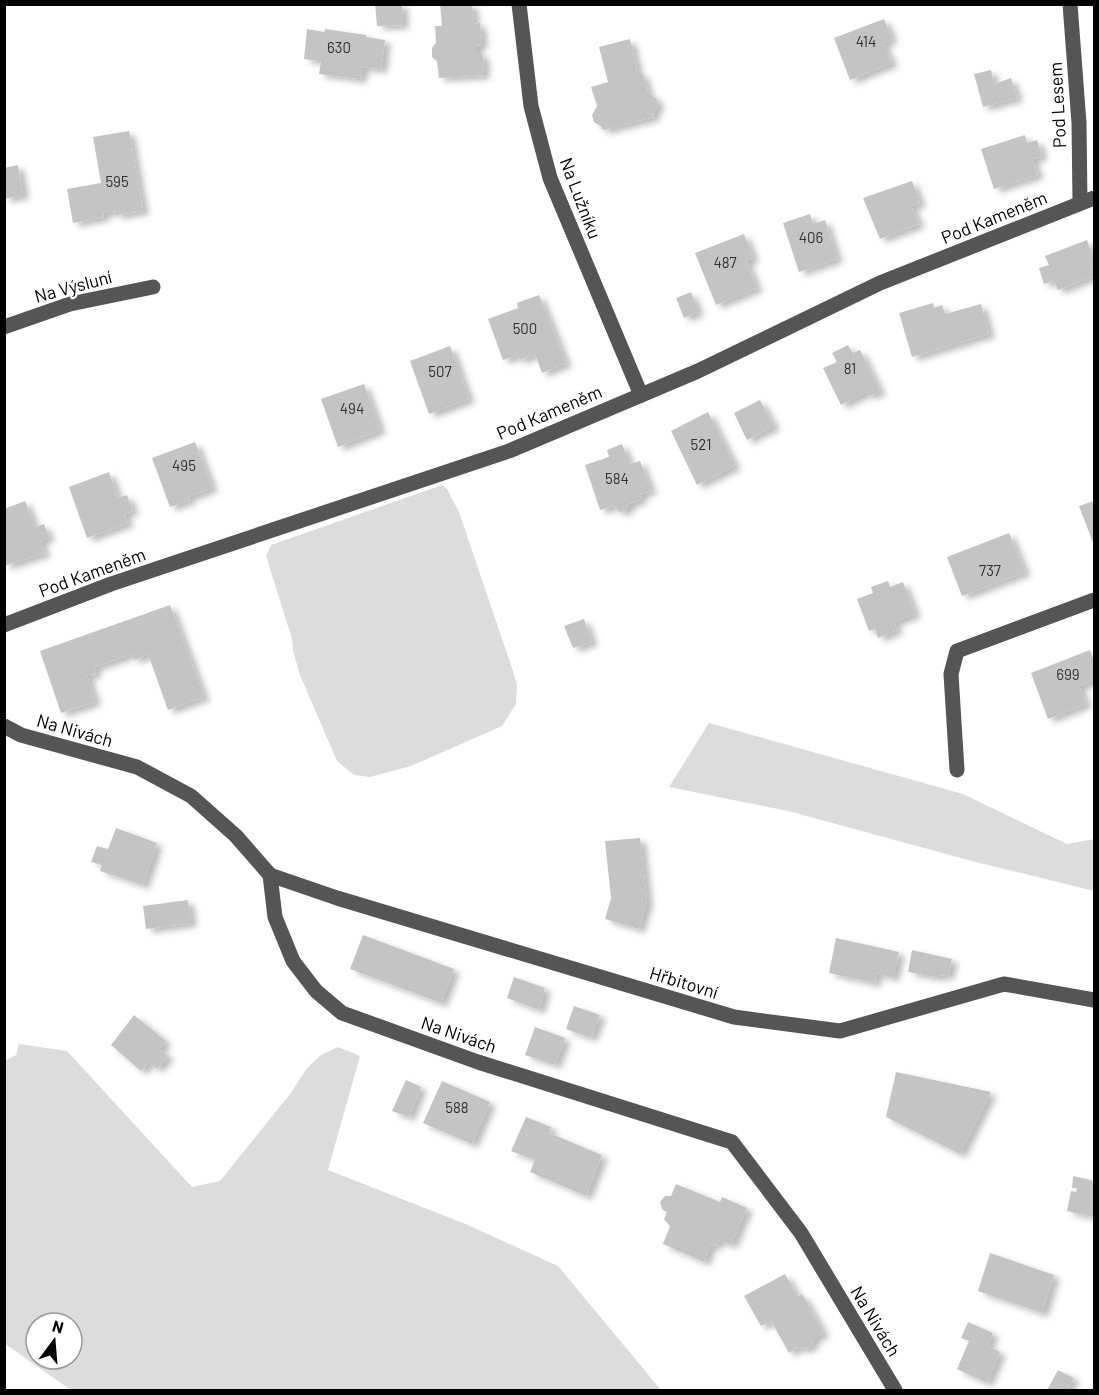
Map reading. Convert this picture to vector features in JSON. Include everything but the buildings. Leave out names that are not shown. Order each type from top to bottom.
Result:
[{"type":"street","name":"Na Lužníku","points":[[519,4],[531,106],[550,178],[641,395]]},
{"type":"street","name":"Pod Lesem","points":[[1070,4],[1079,123],[1080,204]]},
{"type":"street","name":"Pod Kameněm","points":[[4,625],[111,584],[509,451],[698,371],[880,283],[1095,198]]},
{"type":"street","name":"Na Výsluní","points":[[4,327],[70,304],[153,287]]},
{"type":"street","points":[[957,770],[951,674],[957,651],[1095,600]]},
{"type":"street","name":"Na Nivách","points":[[4,726],[21,735],[137,767],[191,796],[236,836],[270,875],[275,917],[293,961],[316,991],[342,1013],[478,1062],[732,1142],[801,1233],[896,1390]]},
{"type":"street","name":"Hřbitovní","points":[[270,875],[734,1017],[840,1031],[1004,984],[1095,1000]]},
{"type":"shaded area","points":[[442,485],[447,489],[459,512],[513,671],[517,685],[516,704],[502,726],[411,766],[370,777],[354,775],[337,761],[300,675],[292,639],[266,556],[271,545]]},
{"type":"shaded area","points":[[709,723],[963,794],[1067,844],[1094,839],[1094,891],[972,861],[788,811],[669,787]]},
{"type":"shaded area","points":[[19,1044],[67,1051],[192,1187],[220,1181],[290,1094],[307,1068],[321,1055],[338,1047],[360,1056],[328,1170],[468,1225],[558,1266],[661,1390],[71,1390],[44,1371],[84,1371],[84,1311],[24,1311],[24,1357],[5,1344],[4,1061],[16,1055]]}]
